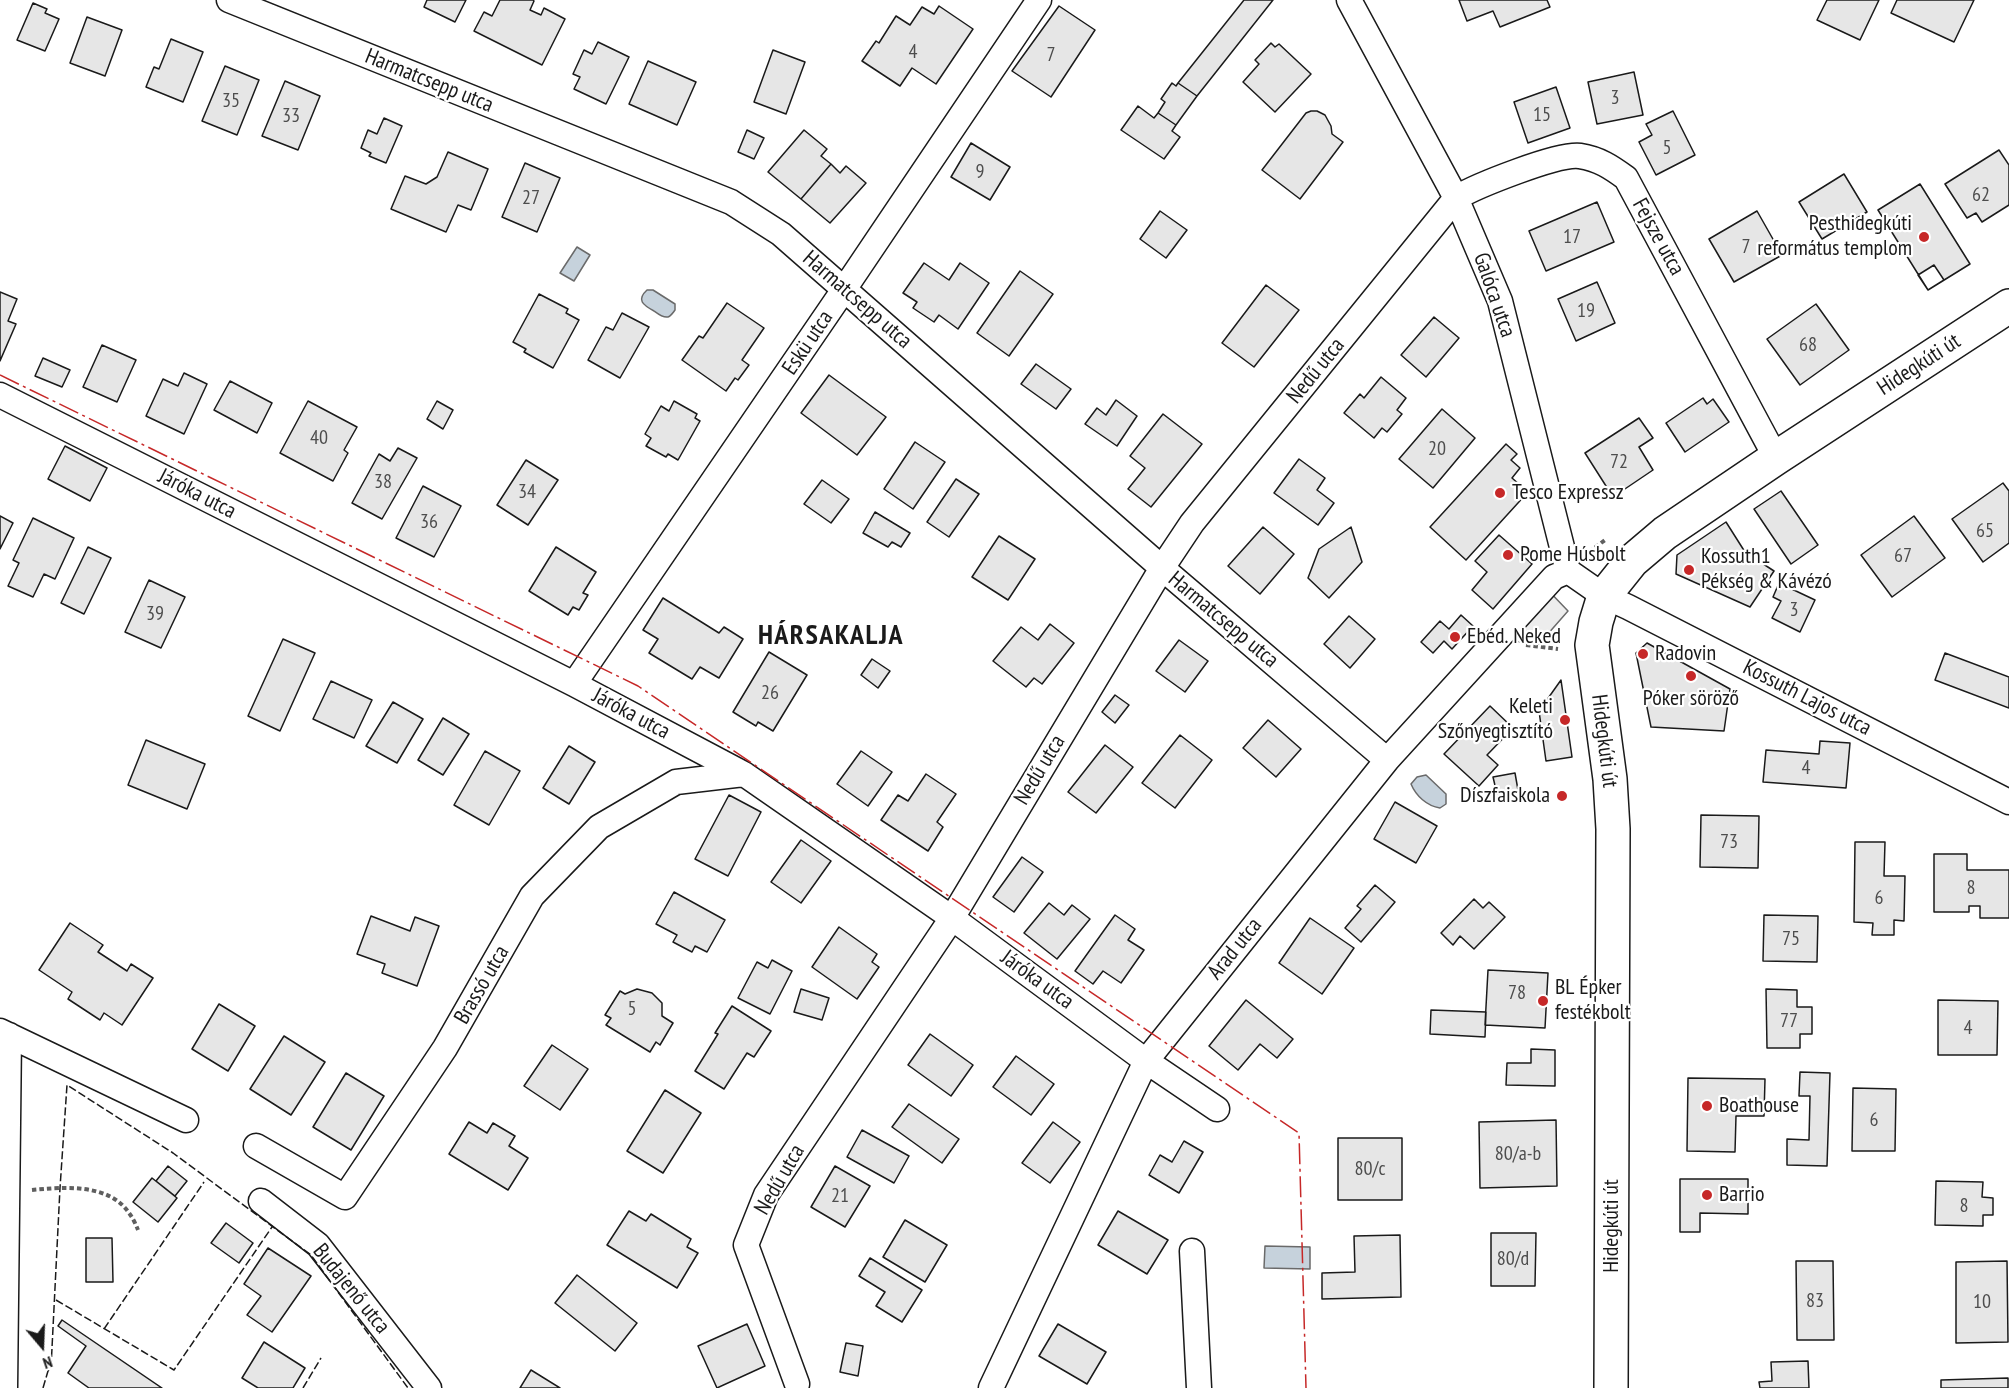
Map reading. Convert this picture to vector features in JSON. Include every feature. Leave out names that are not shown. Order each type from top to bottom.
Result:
[{"type":"main road","name":"Hidegkúti út","points":[[1611,1388],[1613,830],[1610,779],[1592,645],[1604,597],[1632,561],[1657,540],[1776,458],[2009,306]]},
{"type":"street","name":"Harmatcsepp utca","points":[[229,0],[731,202],[781,234],[1162,568],[1387,760]]},
{"type":"street","name":"Eskü utca","points":[[574,684],[1039,0]]},
{"type":"street","name":"Galóca utca","points":[[1349,0],[1456,198],[1500,301],[1568,571]]},
{"type":"street","name":"Fejsze utca","points":[[1456,198],[1473,188],[1555,159],[1578,156],[1606,163],[1626,178],[1776,458]]},
{"type":"street","name":"Nedű utca","points":[[797,1384],[746,1245],[766,1195],[952,918],[1162,568],[1192,524],[1456,198]]},
{"type":"street","name":"Járóka utca","points":[[0,395],[574,684],[744,774],[952,918],[1146,1061],[1216,1109]]},
{"type":"street","points":[[1568,571],[1604,597]]},
{"type":"street","name":"Arad utca","points":[[991,1388],[1146,1061],[1387,760],[1549,582],[1568,571]]},
{"type":"street","name":"Kossuth Lajos utca","points":[[1604,597],[1628,607],[2009,801]]},
{"type":"street","name":"Brassó utca","points":[[256,1146],[345,1197],[445,1048],[532,896],[599,827],[676,782],[744,774]]},
{"type":"street","points":[[5,1388],[7,1192],[4,1033],[186,1120]]},
{"type":"street","name":"Budajenő utca","points":[[261,1201],[318,1245],[429,1388]]},
{"type":"street","points":[[1192,1251],[1199,1388]]},
{"type":"path","points":[[1516,643],[1558,649]]},
{"type":"path","points":[[7,1192],[60,1188],[91,1189],[115,1200],[128,1211],[138,1230]]},
{"type":"shaded area","points":[[577,247],[590,255],[574,281],[560,273]]},
{"type":"shaded area","points":[[647,290],[653,290],[675,304],[675,310],[671,315],[662,316],[642,302],[641,299]]},
{"type":"shaded area","points":[[1545,587],[1568,611],[1539,644],[1496,639]]},
{"type":"shaded area","points":[[1426,775],[1446,794],[1446,804],[1440,808],[1422,800],[1411,784],[1417,777]]},
{"type":"shaded area","points":[[1265,1246],[1310,1247],[1310,1269],[1264,1268]]},
{"type":"building","points":[[427,0],[466,0],[455,22],[424,7]]},
{"type":"building","points":[[500,0],[533,0],[530,10],[541,15],[544,8],[565,19],[542,65],[474,31],[484,12],[492,16]]},
{"type":"building","points":[[1244,0],[1273,0],[1197,96],[1178,83]]},
{"type":"building","points":[[1459,0],[1547,0],[1550,7],[1500,27],[1493,11],[1467,21]]},
{"type":"building","points":[[1827,0],[1879,0],[1860,40],[1817,20]]},
{"type":"building","points":[[1897,0],[1974,0],[1954,42],[1891,13]]},
{"type":"building","points":[[33,3],[47,9],[45,13],[59,19],[45,51],[17,40]]},
{"type":"building","points":[[939,6],[973,29],[936,84],[912,68],[900,86],[862,61],[876,41],[879,43],[896,16],[910,25],[922,7],[934,14]]},
{"type":"building","points":[[1059,6],[1095,30],[1051,97],[1012,71]]},
{"type":"building","points":[[87,17],[122,30],[105,76],[70,63]]},
{"type":"building","points":[[171,39],[203,52],[183,102],[146,87],[154,67],[159,69]]},
{"type":"building","points":[[598,42],[629,57],[606,104],[574,89],[580,77],[573,74],[584,50],[592,54]]},
{"type":"building","points":[[1271,43],[1275,47],[1279,44],[1311,74],[1275,112],[1243,82],[1259,64],[1255,60]]},
{"type":"building","points":[[773,50],[805,62],[786,114],[754,102]]},
{"type":"building","points":[[648,61],[696,82],[677,125],[629,104]]},
{"type":"building","points":[[225,66],[259,80],[237,135],[202,121]]},
{"type":"building","points":[[1634,72],[1643,115],[1597,124],[1588,82]]},
{"type":"building","points":[[285,81],[320,96],[298,150],[262,136]]},
{"type":"building","points":[[1172,83],[1176,86],[1178,83],[1197,96],[1176,125],[1158,113],[1165,102],[1161,99]]},
{"type":"building","points":[[1556,87],[1570,128],[1528,143],[1514,102]]},
{"type":"building","points":[[1138,106],[1154,118],[1158,113],[1176,125],[1172,131],[1180,137],[1164,159],[1121,130]]},
{"type":"building","points":[[1311,111],[1325,115],[1331,126],[1332,134],[1343,142],[1300,199],[1262,170],[1306,113]]},
{"type":"building","points":[[1673,111],[1695,155],[1656,175],[1639,142],[1652,135],[1646,124]]},
{"type":"building","points":[[384,118],[402,126],[386,163],[369,156],[371,153],[361,148],[368,130],[377,134]]},
{"type":"building","points":[[747,130],[764,138],[754,159],[738,152]]},
{"type":"building","points":[[804,130],[827,149],[821,156],[831,164],[801,199],[768,172]]},
{"type":"building","points":[[971,143],[1010,167],[990,200],[951,177]]},
{"type":"building","points":[[1999,150],[2009,165],[2009,205],[1982,222],[1976,213],[1967,218],[1945,184]]},
{"type":"building","points":[[448,152],[488,169],[471,210],[458,205],[446,232],[391,209],[405,176],[426,184],[437,177]]},
{"type":"building","points":[[525,163],[560,178],[537,232],[502,217]]},
{"type":"building","points":[[831,164],[840,173],[846,166],[866,183],[830,223],[801,199]]},
{"type":"building","points":[[1844,174],[1867,212],[1822,239],[1799,202]]},
{"type":"building","name":"Pesthidegkúti református templom","points":[[1920,184],[1970,264],[1928,290],[1878,210]]},
{"type":"building","points":[[1597,202],[1614,242],[1546,271],[1529,231]]},
{"type":"building","points":[[1160,211],[1187,230],[1166,258],[1140,239]]},
{"type":"building","points":[[1757,211],[1782,255],[1734,282],[1709,239]]},
{"type":"building","points":[[924,263],[949,280],[960,263],[989,283],[958,329],[939,315],[934,322],[913,308],[917,302],[903,293]]},
{"type":"building","points":[[1934,265],[1944,280],[1928,290],[1918,275]]},
{"type":"building","points":[[1020,271],[1053,294],[1009,356],[977,333]]},
{"type":"building","points":[[1597,282],[1615,323],[1576,341],[1558,299]]},
{"type":"building","points":[[1266,285],[1299,310],[1254,367],[1222,343]]},
{"type":"building","points":[[0,292],[17,299],[8,321],[16,324],[0,361]]},
{"type":"building","points":[[539,294],[568,309],[566,313],[579,320],[553,368],[524,352],[526,349],[513,342]]},
{"type":"building","points":[[727,303],[764,328],[742,360],[749,365],[738,380],[735,378],[726,391],[682,360],[699,336],[703,338]]},
{"type":"building","points":[[1816,304],[1849,350],[1800,385],[1767,339]]},
{"type":"building","points":[[622,313],[649,327],[620,378],[588,360],[606,327],[613,330]]},
{"type":"building","points":[[1434,317],[1459,338],[1426,377],[1401,355]]},
{"type":"building","points":[[102,345],[136,360],[117,402],[83,387]]},
{"type":"building","points":[[43,358],[70,370],[62,387],[35,376]]},
{"type":"building","points":[[1036,364],[1071,389],[1056,409],[1021,384]]},
{"type":"building","points":[[184,373],[207,384],[184,434],[146,416],[163,379],[178,386]]},
{"type":"building","points":[[829,375],[886,417],[857,455],[801,413]]},
{"type":"building","points":[[1381,377],[1406,398],[1397,410],[1402,414],[1387,432],[1382,428],[1374,438],[1344,413],[1360,394],[1364,398]]},
{"type":"building","points":[[230,381],[272,403],[257,433],[214,410]]},
{"type":"building","points":[[1703,398],[1707,404],[1713,399],[1729,422],[1685,452],[1666,423]]},
{"type":"building","points":[[1116,400],[1137,416],[1117,446],[1085,424],[1097,408],[1106,415]]},
{"type":"building","points":[[308,401],[357,427],[344,450],[348,453],[333,481],[280,453]]},
{"type":"building","points":[[437,401],[453,410],[443,429],[427,419]]},
{"type":"building","points":[[674,401],[697,414],[695,418],[700,421],[678,460],[668,454],[666,457],[646,446],[651,438],[645,434],[661,406],[669,411]]},
{"type":"building","points":[[1442,409],[1475,438],[1433,488],[1399,459]]},
{"type":"building","points":[[1163,414],[1202,444],[1151,507],[1128,489],[1145,468],[1130,456]]},
{"type":"building","points":[[1639,418],[1653,438],[1639,447],[1653,470],[1613,497],[1585,453]]},
{"type":"building","points":[[915,442],[945,462],[913,509],[884,489]]},
{"type":"building","points":[[1506,444],[1517,454],[1511,460],[1520,468],[1512,478],[1528,492],[1466,560],[1430,527]]},
{"type":"building","points":[[65,446],[107,468],[90,501],[48,479]]},
{"type":"building","points":[[398,448],[417,458],[382,519],[352,503],[379,454],[390,461]]},
{"type":"building","points":[[1299,459],[1325,478],[1317,490],[1334,503],[1318,525],[1274,493]]},
{"type":"building","points":[[526,460],[558,480],[528,525],[497,505]]},
{"type":"building","points":[[956,479],[979,494],[949,537],[927,522]]},
{"type":"building","points":[[822,480],[849,499],[831,523],[804,504]]},
{"type":"building","points":[[2003,483],[2009,491],[2009,543],[1983,562],[1952,519]]},
{"type":"building","points":[[423,486],[461,506],[434,557],[396,538]]},
{"type":"building","points":[[1781,491],[1818,545],[1791,564],[1754,509]]},
{"type":"building","points":[[875,512],[910,533],[901,547],[892,542],[888,547],[863,533]]},
{"type":"building","points":[[0,516],[13,523],[0,549]]},
{"type":"building","points":[[1914,516],[1945,558],[1892,597],[1861,555]]},
{"type":"building","points":[[33,518],[74,538],[55,579],[44,574],[33,597],[8,586],[19,563],[13,560]]},
{"type":"building","points":[[1726,522],[1745,552],[1774,571],[1750,607],[1676,574],[1677,555]]},
{"type":"building","points":[[1263,527],[1294,554],[1260,594],[1228,566]]},
{"type":"building","points":[[1351,527],[1362,562],[1329,598],[1308,578],[1319,549]]},
{"type":"building","points":[[1499,535],[1532,564],[1493,609],[1472,590],[1487,572],[1475,561]]},
{"type":"building","points":[[999,536],[1035,559],[1008,600],[972,577]]},
{"type":"building","points":[[88,547],[111,558],[84,614],[61,603]]},
{"type":"building","points":[[556,547],[596,572],[583,593],[588,595],[579,610],[573,607],[568,615],[529,591]]},
{"type":"building","points":[[149,580],[185,597],[161,648],[125,632]]},
{"type":"building","points":[[1779,583],[1815,600],[1800,632],[1772,618],[1781,601],[1773,597]]},
{"type":"building","points":[[663,598],[719,633],[724,627],[743,639],[719,678],[700,667],[692,679],[649,653],[658,639],[643,630]]},
{"type":"building","points":[[1461,615],[1473,626],[1452,649],[1444,641],[1433,653],[1421,642],[1440,621],[1449,629]]},
{"type":"building","points":[[1349,616],[1375,639],[1350,668],[1324,644]]},
{"type":"building","points":[[1050,624],[1074,643],[1042,684],[1034,678],[1026,687],[993,661],[1021,627],[1038,640]]},
{"type":"building","points":[[283,639],[315,653],[280,731],[248,716]]},
{"type":"building","points":[[1179,640],[1208,661],[1185,692],[1156,671]]},
{"type":"building","points":[[1647,643],[1730,689],[1724,731],[1651,727],[1636,653]]},
{"type":"building","points":[[769,652],[807,675],[773,731],[758,722],[756,726],[733,712]]},
{"type":"building","points":[[1945,653],[2009,677],[2009,708],[1935,680]]},
{"type":"building","points":[[872,659],[890,671],[878,688],[861,675]]},
{"type":"building","points":[[1561,680],[1572,757],[1546,761],[1539,711]]},
{"type":"building","points":[[331,681],[372,700],[354,738],[313,719]]},
{"type":"building","points":[[1115,695],[1129,705],[1115,723],[1102,712]]},
{"type":"building","points":[[393,702],[423,719],[397,763],[366,746]]},
{"type":"building","points":[[1490,706],[1513,728],[1487,755],[1498,765],[1479,786],[1444,754]]},
{"type":"building","points":[[443,718],[469,734],[443,775],[418,760]]},
{"type":"building","points":[[1268,720],[1301,749],[1276,777],[1243,748]]},
{"type":"building","points":[[1180,735],[1212,760],[1175,808],[1142,783]]},
{"type":"building","points":[[146,740],[205,764],[187,809],[128,785]]},
{"type":"building","points":[[1820,741],[1850,743],[1846,788],[1763,782],[1766,750],[1819,754]]},
{"type":"building","points":[[1105,745],[1133,767],[1096,813],[1068,792]]},
{"type":"building","points":[[569,746],[595,762],[569,804],[543,788]]},
{"type":"building","points":[[485,751],[520,771],[489,825],[454,805]]},
{"type":"building","points":[[861,751],[892,772],[868,806],[837,784]]},
{"type":"building","points":[[1515,773],[1518,790],[1497,794],[1493,777]]},
{"type":"building","points":[[926,774],[956,794],[937,822],[943,827],[928,851],[881,820],[898,795],[908,801]]},
{"type":"building","points":[[729,795],[761,812],[728,876],[695,859]]},
{"type":"building","points":[[1395,802],[1437,826],[1416,863],[1374,839]]},
{"type":"building","points":[[1701,815],[1759,816],[1758,868],[1700,867]]},
{"type":"building","points":[[801,840],[831,861],[801,903],[771,882]]},
{"type":"building","points":[[1855,842],[1885,842],[1884,876],[1905,876],[1904,921],[1894,920],[1894,935],[1872,935],[1873,923],[1854,922]]},
{"type":"building","points":[[1934,854],[1967,854],[1967,870],[2009,870],[2009,918],[1980,918],[1980,906],[1969,906],[1969,912],[1934,912]]},
{"type":"building","points":[[1022,857],[1043,872],[1014,912],[993,897]]},
{"type":"building","points":[[1375,885],[1395,902],[1361,942],[1345,928],[1361,909],[1357,906]]},
{"type":"building","points":[[674,892],[725,920],[707,952],[695,946],[692,952],[673,942],[677,935],[656,924]]},
{"type":"building","points":[[1474,899],[1483,908],[1489,902],[1505,917],[1474,949],[1460,936],[1453,945],[1441,933]]},
{"type":"building","points":[[1049,903],[1064,915],[1072,905],[1090,919],[1057,959],[1024,933]]},
{"type":"building","points":[[1115,915],[1135,929],[1128,940],[1144,950],[1121,983],[1103,971],[1093,984],[1075,971]]},
{"type":"building","points":[[1764,915],[1818,916],[1817,962],[1763,961]]},
{"type":"building","points":[[371,916],[410,931],[415,917],[439,926],[417,986],[382,973],[385,964],[357,954]]},
{"type":"building","points":[[1310,918],[1354,948],[1322,994],[1279,963]]},
{"type":"building","points":[[70,923],[103,945],[98,952],[127,971],[131,964],[153,978],[122,1025],[104,1013],[100,1020],[68,999],[72,992],[39,970]]},
{"type":"building","points":[[839,927],[877,954],[872,962],[879,967],[857,999],[812,967]]},
{"type":"building","points":[[772,960],[792,971],[770,1014],[738,998],[757,962],[768,968]]},
{"type":"building","points":[[1488,970],[1548,973],[1545,1028],[1485,1025]]},
{"type":"building","points":[[637,989],[652,993],[662,1003],[662,1016],[673,1023],[660,1045],[656,1042],[650,1052],[606,1025],[611,1018],[605,1015],[620,991],[625,994]]},
{"type":"building","points":[[801,989],[829,998],[822,1020],[794,1012]]},
{"type":"building","points":[[1766,989],[1797,990],[1797,1007],[1812,1007],[1812,1034],[1800,1034],[1800,1048],[1767,1048]]},
{"type":"building","points":[[1246,1000],[1293,1039],[1277,1058],[1260,1044],[1238,1070],[1209,1046]]},
{"type":"building","points":[[1938,1000],[1998,1001],[1997,1055],[1938,1055]]},
{"type":"building","points":[[219,1004],[255,1026],[228,1071],[192,1049]]},
{"type":"building","points":[[732,1006],[771,1031],[754,1057],[747,1053],[724,1089],[695,1071]]},
{"type":"building","points":[[1431,1010],[1486,1012],[1485,1037],[1430,1034]]},
{"type":"building","points":[[930,1034],[973,1065],[951,1096],[908,1065]]},
{"type":"building","points":[[284,1036],[325,1062],[291,1115],[250,1089]]},
{"type":"building","points":[[552,1045],[588,1069],[560,1110],[524,1086]]},
{"type":"building","points":[[1531,1049],[1555,1050],[1555,1086],[1506,1085],[1507,1063],[1531,1063]]},
{"type":"building","points":[[1016,1056],[1054,1084],[1031,1115],[993,1087]]},
{"type":"building","points":[[1800,1072],[1830,1073],[1827,1166],[1787,1165],[1787,1139],[1809,1140],[1810,1096],[1799,1096]]},
{"type":"building","points":[[346,1073],[384,1096],[351,1150],[313,1127]]},
{"type":"building","points":[[1688,1078],[1765,1079],[1764,1116],[1736,1116],[1735,1152],[1687,1151]]},
{"type":"building","points":[[1853,1088],[1896,1089],[1895,1151],[1852,1151]]},
{"type":"building","points":[[665,1090],[701,1113],[663,1173],[627,1151]]},
{"type":"building","points":[[909,1104],[959,1139],[942,1163],[892,1127]]},
{"type":"building","points":[[1556,1120],[1557,1186],[1480,1188],[1479,1122]]},
{"type":"building","points":[[469,1122],[487,1133],[493,1123],[515,1136],[509,1146],[528,1158],[508,1190],[449,1154]]},
{"type":"building","points":[[1053,1122],[1080,1142],[1050,1183],[1022,1163]]},
{"type":"building","points":[[862,1130],[909,1156],[894,1183],[847,1157]]},
{"type":"building","points":[[1338,1138],[1402,1138],[1402,1200],[1338,1200]]},
{"type":"building","points":[[1184,1141],[1203,1152],[1179,1193],[1149,1175],[1160,1155],[1172,1162]]},
{"type":"building","points":[[168,1166],[187,1181],[175,1196],[156,1181]]},
{"type":"building","points":[[835,1166],[870,1186],[845,1227],[811,1207]]},
{"type":"building","points":[[152,1178],[177,1198],[158,1222],[133,1202]]},
{"type":"building","points":[[1680,1179],[1748,1179],[1748,1214],[1700,1213],[1700,1232],[1680,1232]]},
{"type":"building","points":[[1936,1181],[1983,1182],[1982,1197],[1993,1198],[1993,1215],[1983,1215],[1983,1226],[1935,1225]]},
{"type":"building","points":[[629,1211],[646,1221],[651,1214],[691,1239],[687,1247],[698,1253],[677,1288],[607,1245]]},
{"type":"building","points":[[1118,1211],[1168,1240],[1147,1274],[1098,1245]]},
{"type":"building","points":[[905,1220],[947,1245],[925,1282],[883,1257]]},
{"type":"building","points":[[226,1223],[253,1243],[239,1263],[211,1243]]},
{"type":"building","points":[[1491,1233],[1536,1233],[1535,1286],[1491,1286]]},
{"type":"building","points":[[1400,1235],[1401,1297],[1322,1299],[1322,1273],[1355,1272],[1354,1236]]},
{"type":"building","points":[[86,1238],[112,1238],[113,1282],[86,1282]]},
{"type":"building","points":[[268,1248],[311,1276],[272,1332],[247,1315],[261,1296],[244,1284]]},
{"type":"building","points":[[870,1258],[922,1290],[902,1322],[876,1306],[885,1292],[859,1276]]},
{"type":"building","points":[[1796,1261],[1833,1261],[1834,1340],[1797,1340]]},
{"type":"building","points":[[2007,1261],[2008,1342],[1956,1343],[1956,1262]]},
{"type":"building","points":[[577,1275],[637,1323],[615,1351],[555,1303]]},
{"type":"building","points":[[62,1320],[162,1388],[89,1388],[68,1373],[86,1346],[58,1326]]},
{"type":"building","points":[[747,1324],[765,1366],[717,1388],[698,1346]]},
{"type":"building","points":[[1058,1324],[1106,1352],[1087,1384],[1039,1356]]},
{"type":"building","points":[[264,1342],[305,1368],[293,1388],[258,1388],[242,1378]]},
{"type":"building","points":[[846,1343],[863,1346],[858,1376],[840,1372]]},
{"type":"building","points":[[1808,1361],[1809,1388],[1760,1388],[1759,1382],[1772,1381],[1771,1362]]},
{"type":"building","points":[[531,1370],[560,1388],[520,1388]]},
{"type":"building","points":[[2008,1378],[2008,1388],[1941,1388],[1941,1380]]},
{"type":"fence","points":[[43,1388],[51,1368],[67,1085],[173,1153],[311,1255],[408,1388]]},
{"type":"fence","points":[[104,1329],[204,1182]]},
{"type":"fence","points":[[56,1300],[174,1370],[272,1227]]},
{"type":"fence","points":[[303,1388],[321,1358]]},
{"type":"power","points":[[0,375],[638,686],[1299,1133],[1306,1388]]},
{"type":"place","name":"Pesthidegkúti református templom","points":[[1924,237]]},
{"type":"place","name":"Tesco Expressz","points":[[1500,493]]},
{"type":"place","name":"Pome Húsbolt","points":[[1508,555]]},
{"type":"place","name":"Kossuth1 Pékség & Kávézó","points":[[1689,570]]},
{"type":"place","name":"Ebéd. Neked","points":[[1455,637]]},
{"type":"place","name":"Radovin","points":[[1643,654]]},
{"type":"place","name":"Póker söröző","points":[[1691,676]]},
{"type":"place","name":"Keleti Szőnyegtisztító","points":[[1565,720]]},
{"type":"place","name":"Díszfaiskola","points":[[1562,796]]},
{"type":"place","name":"BL Épker festékbolt","points":[[1543,1001]]},
{"type":"place","name":"Boathouse","points":[[1707,1106]]},
{"type":"place","name":"Barrio","points":[[1707,1195]]},
{"type":"district","name":"HÁRSAKALJA","points":[[831,636]]}]
